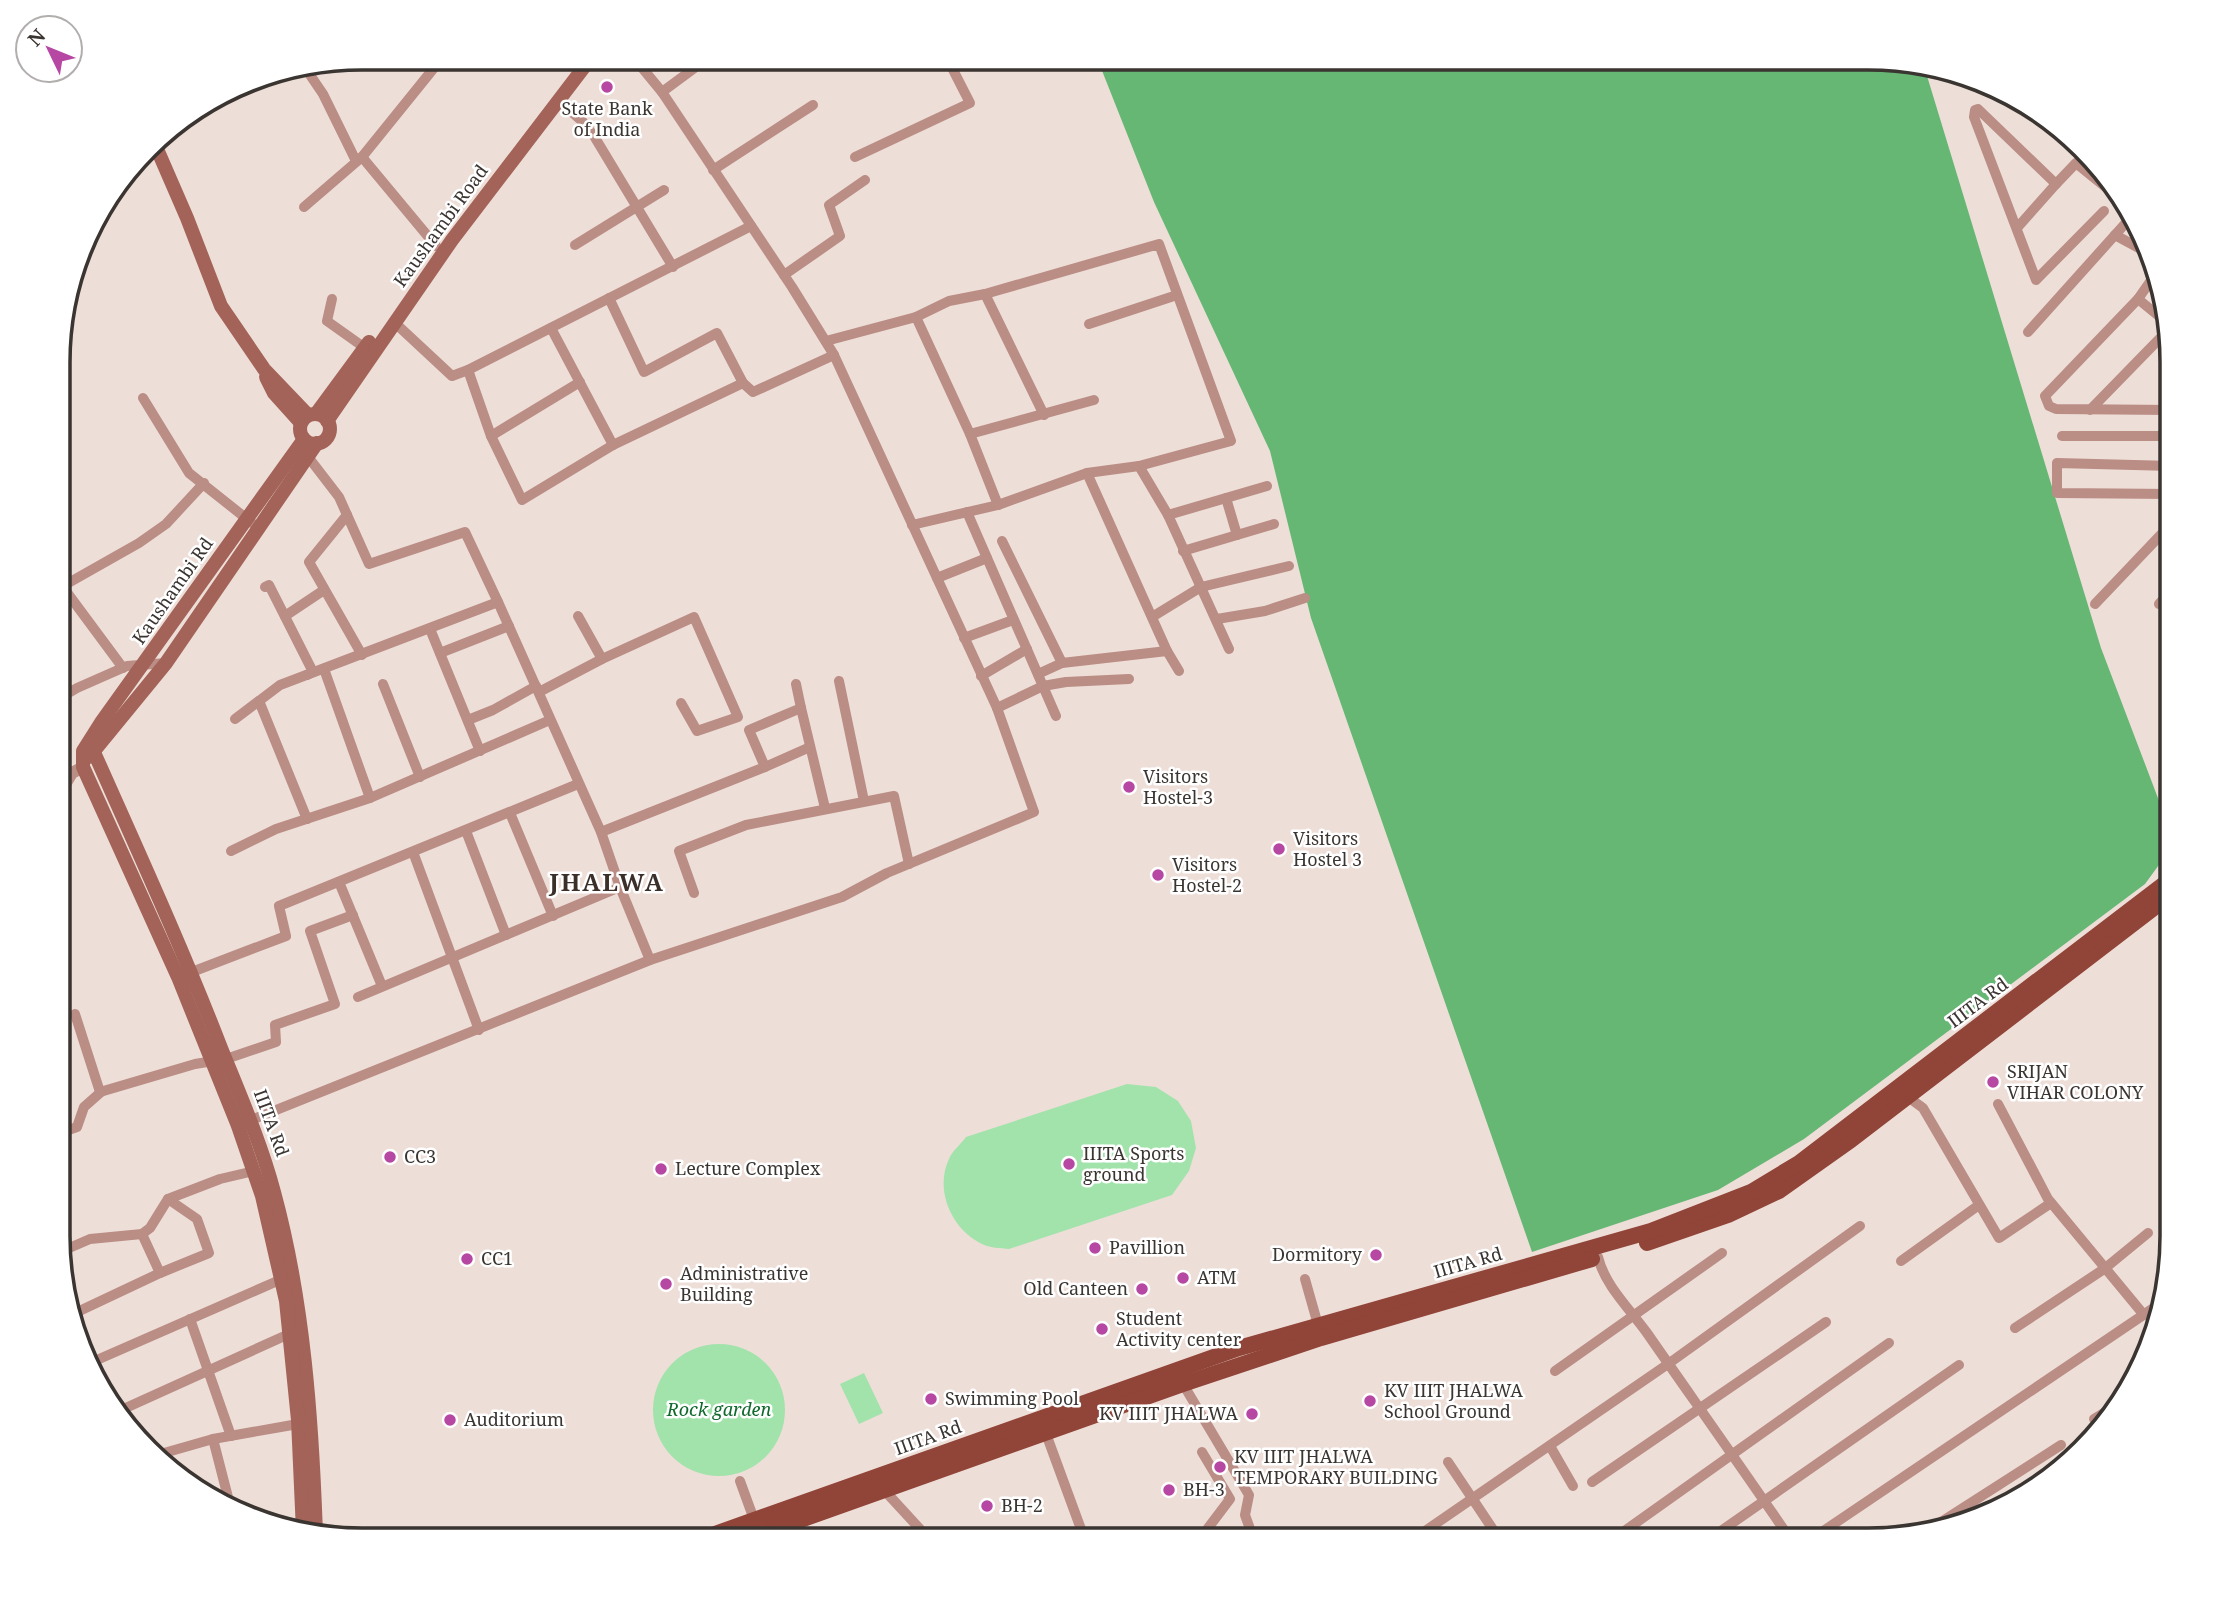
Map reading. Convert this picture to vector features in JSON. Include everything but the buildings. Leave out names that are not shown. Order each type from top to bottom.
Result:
[{"type":"main road","points":[[158,152],[221,306],[264,369],[274,393],[313,418],[329,433],[324,440],[311,441],[300,433],[313,418],[365,348],[436,247],[570,70]]},
{"type":"main road","name":"Kaushambi Road","points":[[313,418],[394,322],[452,240],[582,70]]},
{"type":"main road","points":[[83,767],[93,750],[166,663],[260,529],[309,458],[311,441]]},
{"type":"main road","name":"Kaushambi Rd","points":[[83,767],[83,751],[102,721],[247,519],[311,441]]},
{"type":"main road","name":"IIITA Rd","points":[[93,750],[274,1191],[287,1244],[313,1445],[316,1524]]},
{"type":"main road","name":"IIITA Rd","points":[[83,767],[184,975]]},
{"type":"main road","name":"IIITA Rd","points":[[1320,1332],[1598,1257],[1653,1236],[1751,1192],[1799,1163],[2160,887]]},
{"type":"main road","name":"IIITA Rd","points":[[763,1528],[1181,1377],[1320,1332],[1728,1214],[1779,1191],[1834,1153],[2160,903]]},
{"type":"main road","name":"IIITA Rd","points":[[244,1123],[282,1279],[298,1424],[303,1521]]},
{"type":"street","points":[[304,208],[362,157],[432,70]]},
{"type":"street","points":[[244,1123],[650,960],[842,897],[887,873],[1034,812],[997,708],[834,355],[662,92],[644,70]]},
{"type":"street","points":[[662,92],[692,70]]},
{"type":"street","points":[[855,157],[970,103],[953,70]]},
{"type":"street","points":[[310,75],[323,94],[356,160],[362,157]]},
{"type":"street","points":[[558,100],[583,122],[594,136],[673,267]]},
{"type":"street","points":[[713,170],[813,105]]},
{"type":"street","points":[[2056,184],[1978,109],[1975,110],[1974,117],[2036,280],[2104,211]]},
{"type":"street","points":[[362,157],[436,247]]},
{"type":"street","points":[[2018,228],[2076,163],[2096,180]]},
{"type":"street","points":[[784,275],[840,236],[829,205],[865,180]]},
{"type":"street","points":[[575,245],[664,190]]},
{"type":"street","points":[[2028,332],[2125,224]]},
{"type":"street","points":[[394,322],[452,376],[751,226]]},
{"type":"street","points":[[2115,235],[2136,247]]},
{"type":"street","points":[[825,341],[916,317],[949,301],[985,294],[1159,244],[1231,441],[1139,466],[1087,473],[998,505],[912,526]]},
{"type":"street","points":[[2149,283],[2138,299],[2045,396],[2049,406],[2056,409],[2160,410]]},
{"type":"street","points":[[985,294],[1044,415]]},
{"type":"street","points":[[1089,324],[1177,295]]},
{"type":"street","points":[[609,298],[644,372],[717,333],[743,383],[752,392],[834,355]]},
{"type":"street","points":[[332,299],[327,321],[365,348]]},
{"type":"street","points":[[2138,299],[2156,314]]},
{"type":"street","points":[[916,317],[970,434],[998,505]]},
{"type":"street","points":[[551,328],[613,445]]},
{"type":"street","points":[[2090,410],[2159,339]]},
{"type":"street","points":[[468,370],[491,436],[522,500],[613,445],[743,383]]},
{"type":"street","points":[[491,436],[580,382]]},
{"type":"street","points":[[143,398],[189,473],[260,529]]},
{"type":"street","points":[[970,434],[1094,400]]},
{"type":"street","points":[[2062,436],[2160,436]]},
{"type":"street","points":[[309,458],[339,496],[369,564],[465,532],[601,832],[650,960]]},
{"type":"street","points":[[2160,466],[2057,463],[2057,493],[2160,494]]},
{"type":"street","points":[[1139,466],[1168,515],[1229,649]]},
{"type":"street","points":[[1087,473],[1167,651],[1179,671]]},
{"type":"street","points":[[70,580],[139,543],[166,524],[204,483]]},
{"type":"street","points":[[1168,515],[1267,486]]},
{"type":"street","points":[[1226,498],[1237,535]]},
{"type":"street","points":[[967,512],[1056,716]]},
{"type":"street","points":[[347,515],[309,562],[362,654]]},
{"type":"street","points":[[1183,551],[1274,524]]},
{"type":"street","points":[[2095,604],[2160,540]]},
{"type":"street","points":[[1002,541],[1062,663]]},
{"type":"street","points":[[937,578],[987,558]]},
{"type":"street","points":[[1152,617],[1201,587],[1289,566]]},
{"type":"street","points":[[265,587],[269,585],[313,672],[307,675]]},
{"type":"street","points":[[285,616],[324,590]]},
{"type":"street","points":[[70,595],[123,668]]},
{"type":"street","points":[[1217,619],[1265,611],[1305,598]]},
{"type":"street","points":[[235,719],[280,685],[498,602]]},
{"type":"street","points":[[578,616],[602,659]]},
{"type":"street","points":[[468,720],[694,617],[738,717],[697,731],[681,703]]},
{"type":"street","points":[[964,638],[1013,620]]},
{"type":"street","points":[[440,653],[509,625]]},
{"type":"street","points":[[430,629],[480,751]]},
{"type":"street","points":[[981,676],[1027,649]]},
{"type":"street","points":[[1038,674],[1062,663],[1167,651]]},
{"type":"street","points":[[70,691],[123,668],[166,663]]},
{"type":"street","points":[[324,669],[370,797]]},
{"type":"street","points":[[997,708],[1043,686],[1066,682],[1129,679]]},
{"type":"street","points":[[839,681],[864,801]]},
{"type":"street","points":[[383,684],[420,777]]},
{"type":"street","points":[[796,684],[825,808]]},
{"type":"street","points":[[259,701],[307,819]]},
{"type":"street","points":[[765,767],[750,730],[801,708]]},
{"type":"street","points":[[231,851],[276,830],[420,777],[550,720]]},
{"type":"street","points":[[601,832],[810,747]]},
{"type":"street","points":[[70,776],[83,767]]},
{"type":"street","points":[[184,975],[286,936],[279,906],[578,784]]},
{"type":"street","points":[[694,893],[679,850],[746,825],[894,796],[909,864]]},
{"type":"street","points":[[510,813],[553,916]]},
{"type":"street","points":[[466,831],[506,935]]},
{"type":"street","points":[[413,852],[479,1030]]},
{"type":"street","points":[[340,882],[382,986]]},
{"type":"street","points":[[358,997],[620,887]]},
{"type":"street","points":[[70,1129],[76,1127],[84,1107],[101,1092],[195,1064],[219,1061],[276,1042],[275,1025],[335,1004],[310,930],[353,915]]},
{"type":"street","points":[[75,1014],[101,1092]]},
{"type":"street","points":[[1908,1097],[1923,1108],[1999,1238],[2051,1203]]},
{"type":"street","points":[[1998,1104],[2051,1203],[2144,1315]]},
{"type":"street","points":[[71,1247],[90,1239],[142,1234],[150,1228],[168,1199],[219,1179],[254,1171]]},
{"type":"street","points":[[80,1311],[209,1253],[197,1219],[168,1199]]},
{"type":"street","points":[[1901,1261],[1979,1205]]},
{"type":"street","points":[[1430,1528],[1668,1364],[1860,1226]]},
{"type":"street","points":[[2015,1328],[2104,1269],[2148,1233]]},
{"type":"street","points":[[142,1234],[160,1273]]},
{"type":"street","points":[[1555,1371],[1722,1253]]},
{"type":"street","points":[[1598,1257],[1602,1275],[1734,1454],[1783,1528]]},
{"type":"street","points":[[98,1360],[282,1279]]},
{"type":"street","points":[[1305,1279],[1320,1332]]},
{"type":"street","points":[[1828,1528],[2150,1311]]},
{"type":"street","points":[[190,1319],[231,1436]]},
{"type":"street","points":[[1592,1482],[1826,1322]]},
{"type":"street","points":[[126,1408],[289,1334]]},
{"type":"street","points":[[1629,1528],[1889,1343]]},
{"type":"street","points":[[1726,1528],[1959,1365]]},
{"type":"street","points":[[1181,1377],[1249,1495],[1245,1515],[1250,1528]]},
{"type":"street","points":[[2094,1419],[2098,1417]]},
{"type":"street","points":[[165,1453],[213,1439],[298,1424]]},
{"type":"street","points":[[1043,1425],[1081,1528]]},
{"type":"street","points":[[213,1439],[227,1495]]},
{"type":"street","points":[[1950,1516],[2061,1445]]},
{"type":"street","points":[[1550,1446],[1573,1486]]},
{"type":"street","points":[[1202,1452],[1230,1499],[1208,1528]]},
{"type":"street","points":[[1448,1462],[1492,1528]]},
{"type":"street","points":[[740,1481],[751,1528]]},
{"type":"street","points":[[887,1484],[921,1528]]},
{"type":"green space","points":[[1102,70],[1868,70],[1906,72],[1927,76],[2101,648],[2160,803],[2160,863],[2145,884],[1804,1139],[1718,1190],[1532,1252],[1311,618],[1270,451],[1154,202]]},
{"type":"green space","name":"IIITA Sports ground","points":[[1127,1084],[1156,1087],[1178,1101],[1191,1121],[1196,1148],[1189,1171],[1172,1195],[1009,1249],[985,1245],[971,1238],[962,1229],[949,1208],[944,1183],[950,1156],[966,1137]]},
{"type":"green space","name":"Rock garden","points":[[719,1344],[744,1349],[766,1363],[780,1385],[785,1410],[780,1435],[766,1457],[744,1471],[719,1476],[694,1471],[672,1457],[658,1435],[653,1410],[658,1385],[672,1363],[694,1349]]},
{"type":"green space","points":[[864,1373],[883,1413],[859,1424],[840,1384]]},
{"type":"place","name":"State Bank of India","points":[[607,87]]},
{"type":"place","name":"Visitors Hostel-3","points":[[1129,787]]},
{"type":"place","name":"Visitors Hostel 3","points":[[1279,849]]},
{"type":"place","name":"Visitors Hostel-2","points":[[1158,875]]},
{"type":"place","name":"SRIJAN VIHAR COLONY","points":[[1993,1082]]},
{"type":"place","name":"CC3","points":[[390,1157]]},
{"type":"place","name":"IIITA Sports ground","points":[[1069,1164]]},
{"type":"place","name":"Lecture Complex","points":[[661,1169]]},
{"type":"place","name":"Pavillion","points":[[1095,1248]]},
{"type":"place","name":"Dormitory","points":[[1376,1255]]},
{"type":"place","name":"CC1","points":[[467,1259]]},
{"type":"place","name":"ATM","points":[[1183,1278]]},
{"type":"place","name":"Administrative Building","points":[[666,1284]]},
{"type":"place","name":"Old Canteen","points":[[1142,1289]]},
{"type":"place","name":"Student Activity center","points":[[1102,1329]]},
{"type":"place","name":"Swimming Pool","points":[[931,1399]]},
{"type":"place","name":"KV IIIT JHALWA School Ground","points":[[1370,1401]]},
{"type":"place","name":"KV IIIT JHALWA","points":[[1252,1414]]},
{"type":"place","name":"Auditorium","points":[[450,1420]]},
{"type":"place","name":"KV IIIT JHALWA TEMPORARY BUILDING","points":[[1220,1467]]},
{"type":"place","name":"BH-3","points":[[1169,1490]]},
{"type":"place","name":"BH-2","points":[[987,1506]]},
{"type":"district","name":"JHALWA","points":[[607,883]]}]
